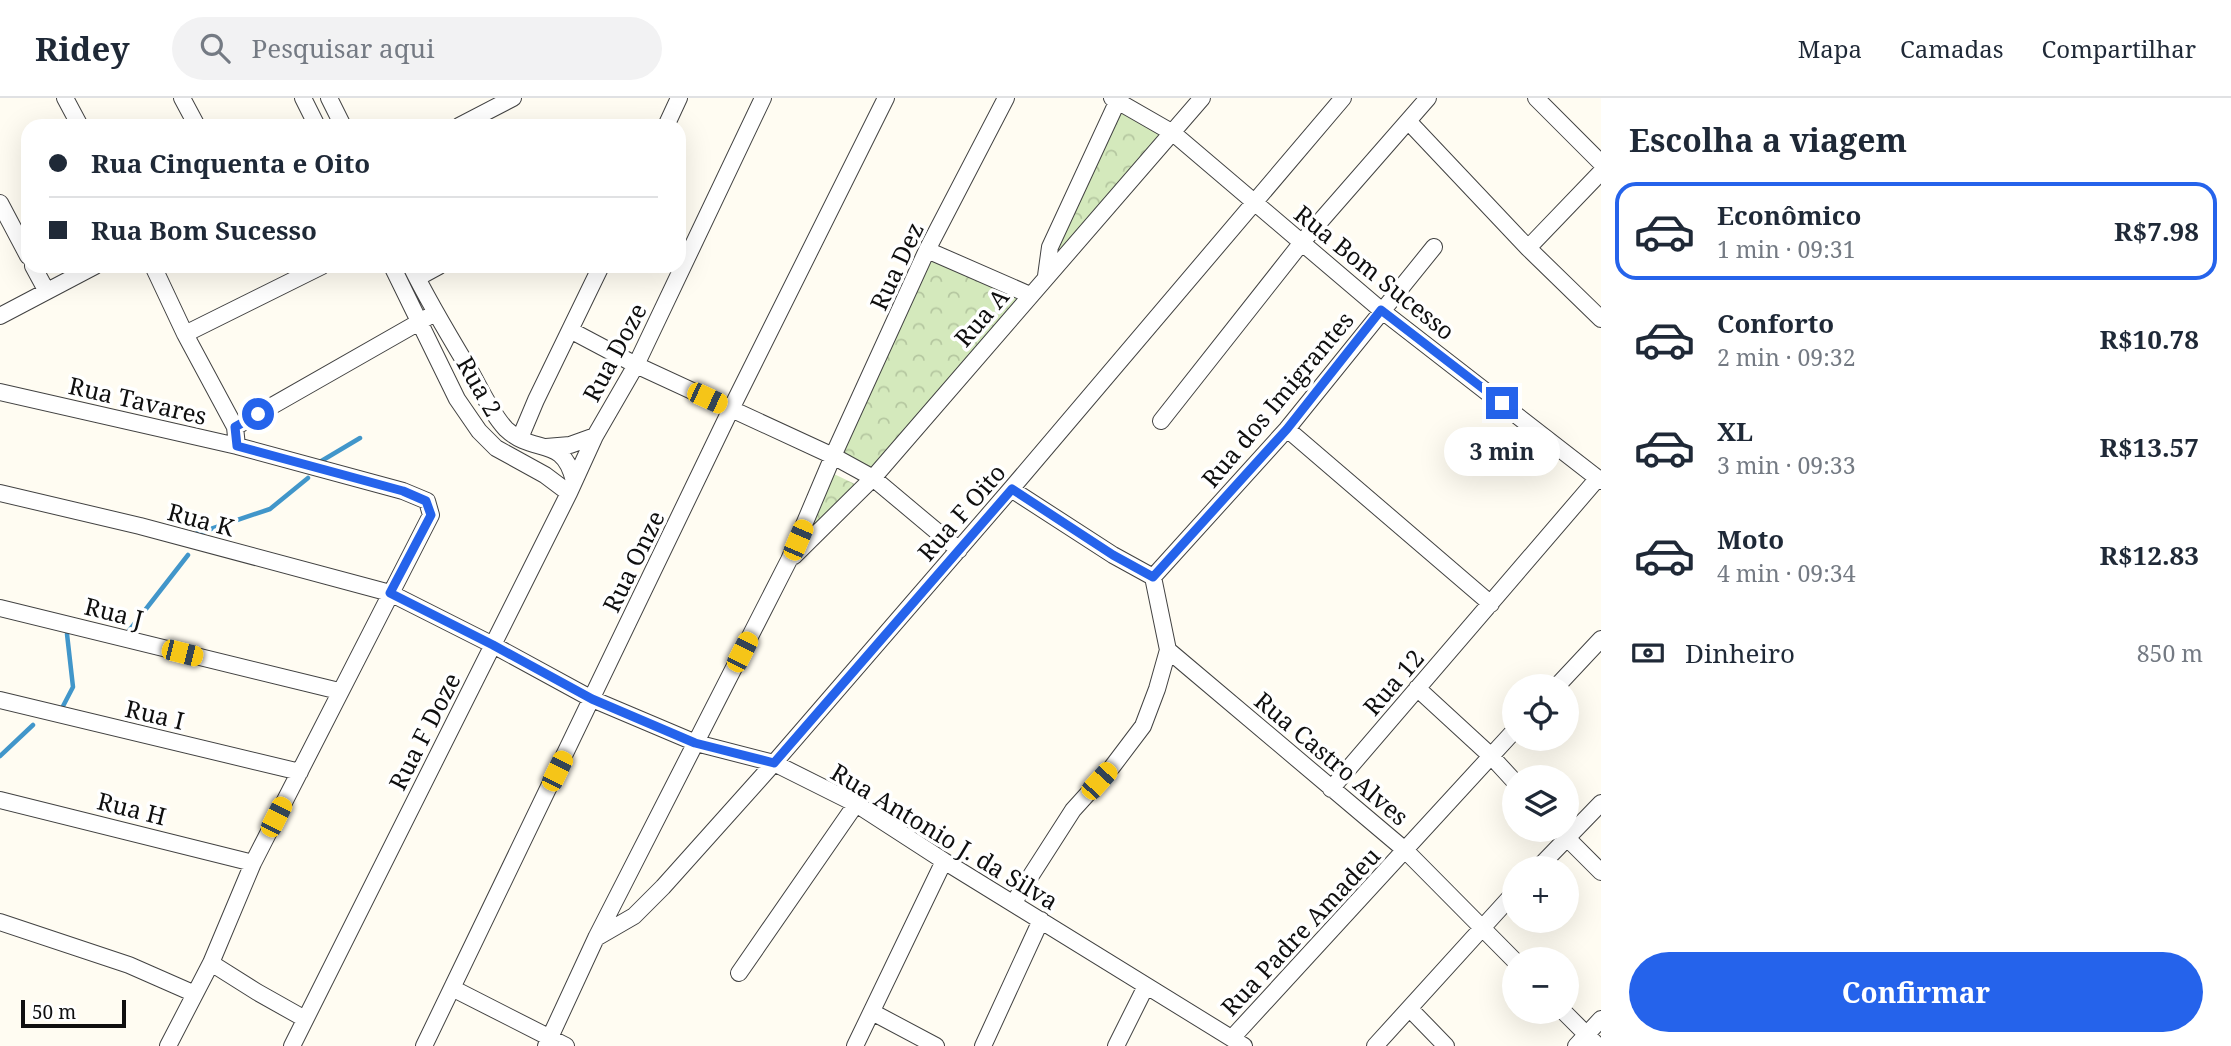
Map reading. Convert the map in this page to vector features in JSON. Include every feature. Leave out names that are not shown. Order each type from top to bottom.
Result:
[{"type":"street","points":[[65,98],[76,119]]},
{"type":"street","points":[[182,98],[193,119]]},
{"type":"street","points":[[303,98],[314,119]]},
{"type":"street","points":[[329,98],[340,119]]},
{"type":"street","points":[[472,119],[513,98]]},
{"type":"street","points":[[669,119],[679,98]]},
{"type":"street","name":"Rua Doze","points":[[686,260],[763,98]]},
{"type":"street","name":"Rua Onze","points":[[425,1046],[731,409],[886,98]]},
{"type":"street","name":"Rua Dez","points":[[789,560],[927,250],[1006,98]]},
{"type":"street","name":"Rua A","points":[[789,560],[873,478],[1202,98]]},
{"type":"street","name":"Rua F Oito","points":[[596,938],[634,916],[774,763],[1012,489],[1343,98]]},
{"type":"street","points":[[1161,421],[1303,241],[1428,98]]},
{"type":"street","points":[[1536,98],[1601,163]]},
{"type":"street","points":[[1046,276],[1050,247],[1116,99]]},
{"type":"street","name":"Rua Bom Sucesso","points":[[1116,99],[1173,133],[1381,310],[1600,480]]},
{"type":"street","points":[[1408,121],[1528,248],[1601,320]]},
{"type":"street","points":[[1528,248],[1601,172]]},
{"type":"street","points":[[0,203],[21,243]]},
{"type":"street","name":"Rua dos Imigrantes","points":[[1153,577],[1287,429],[1434,247]]},
{"type":"street","points":[[927,250],[1030,295]]},
{"type":"street","points":[[37,273],[46,290]]},
{"type":"street","points":[[0,316],[81,273]]},
{"type":"street","points":[[156,273],[185,334],[235,427],[237,446]]},
{"type":"street","points":[[185,334],[308,273]]},
{"type":"street","name":"Rua 2","points":[[396,273],[457,399],[479,431],[496,448],[571,487]]},
{"type":"street","name":"Rua 2","points":[[415,273],[488,404],[506,429],[520,438],[559,452],[568,463],[571,487]]},
{"type":"street","points":[[520,438],[598,273]]},
{"type":"street","name":"Rua Doze","points":[[595,436],[636,365],[680,273]]},
{"type":"street","points":[[235,427],[421,323],[435,311]]},
{"type":"street","points":[[570,330],[636,365],[833,456],[873,478],[959,550]]},
{"type":"street","name":"Rua Tavares","points":[[0,392],[237,446],[403,491],[426,501],[431,515],[390,593]]},
{"type":"street","points":[[1287,429],[1491,604]]},
{"type":"street","name":"Rua 2","points":[[545,447],[570,444],[595,436]]},
{"type":"street","name":"Rua F Doze","points":[[292,1046],[595,436]]},
{"type":"street","name":"Rua 12","points":[[1331,789],[1600,480]]},
{"type":"street","points":[[1012,489],[1113,555],[1153,577],[1168,650],[1143,726],[1073,810],[1014,902]]},
{"type":"street","name":"Rua K","points":[[0,493],[140,526],[390,593],[493,645]]},
{"type":"street","points":[[548,1042],[596,938],[789,560]]},
{"type":"street","points":[[168,1046],[211,963],[253,863],[390,593]]},
{"type":"street","name":"Rua J","points":[[0,608],[339,691]]},
{"type":"street","name":"Rua Antonio J. da Silva","points":[[493,645],[592,699],[695,743],[774,763],[856,804],[1238,1042]]},
{"type":"street","name":"Rua Castro Alves","points":[[1168,650],[1405,850],[1502,948]]},
{"type":"street","points":[[1571,674],[1597,651]]},
{"type":"street","points":[[1417,688],[1502,768]]},
{"type":"street","name":"Rua I","points":[[0,700],[300,772]]},
{"type":"street","name":"Rua Padre Amadeu","points":[[1238,1042],[1405,850],[1502,744]]},
{"type":"street","name":"Rua H","points":[[0,800],[253,863]]},
{"type":"street","points":[[1579,820],[1601,803]]},
{"type":"street","points":[[739,973],[856,804]]},
{"type":"street","points":[[1570,842],[1601,872]]},
{"type":"street","points":[[855,1046],[944,861]]},
{"type":"street","points":[[1375,1046],[1502,906]]},
{"type":"street","points":[[983,1046],[1041,920]]},
{"type":"street","points":[[0,922],[129,965],[195,994]]},
{"type":"street","points":[[211,963],[304,1019]]},
{"type":"street","points":[[1116,1046],[1146,986]]},
{"type":"street","points":[[452,988],[548,1042],[566,1046]]},
{"type":"street","points":[[1410,1009],[1446,1046]]},
{"type":"street","points":[[872,1012],[936,1046]]},
{"type":"street","points":[[1573,1024],[1587,1042],[1601,1020]]},
{"type":"green space","points":[[1121,110],[1163,136],[1053,257]]},
{"type":"green space","points":[[930,260],[1018,298],[873,470],[842,453]]},
{"type":"green space","points":[[834,474],[861,487],[794,553]]},
{"type":"waterway","points":[[318,463],[360,438]]},
{"type":"waterway","points":[[193,535],[270,509],[308,478]]},
{"type":"waterway","points":[[128,632],[188,555]]},
{"type":"waterway","points":[[61,710],[73,687],[67,634]]},
{"type":"waterway","points":[[0,756],[33,725]]},
{"type":"route","points":[[258,414],[235,427],[237,446],[403,491],[426,501],[431,515],[390,593],[592,699],[695,743],[774,763],[1012,489],[1113,555],[1153,577],[1287,429],[1381,310],[1502,403]]}]
